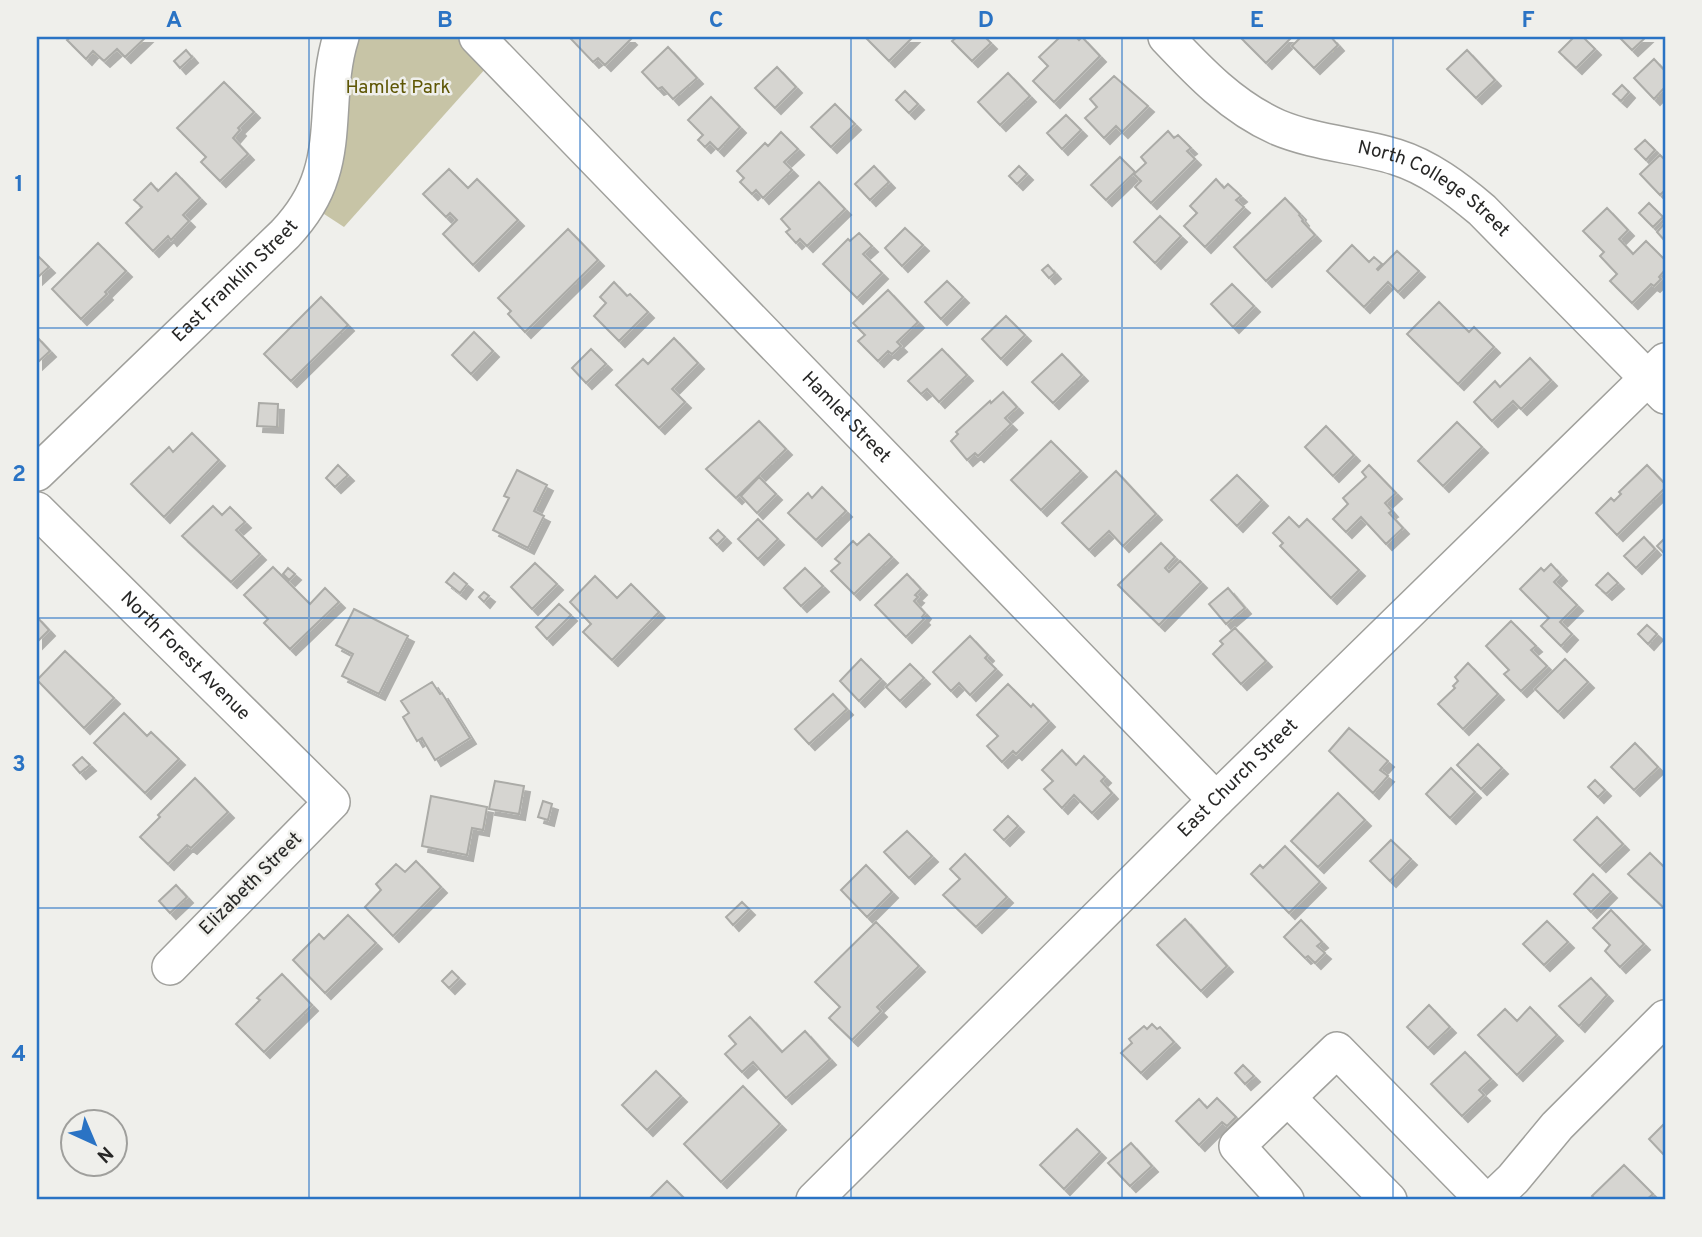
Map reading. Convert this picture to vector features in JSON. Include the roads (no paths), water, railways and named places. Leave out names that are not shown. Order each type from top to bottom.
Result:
[{"type":"street","name":"East Franklin Street","points":[[37,473],[301,216],[322,174],[327,151],[332,70],[341,37]]},
{"type":"street","name":"Hamlet Street","points":[[477,37],[1216,800]]},
{"type":"street","name":"North College Street","points":[[1166,37],[1206,79],[1227,97],[1259,117],[1302,136],[1396,157],[1437,176],[1482,210],[1660,378]]},
{"type":"street","name":"East Church Street","points":[[814,1200],[1216,800],[1660,378]]},
{"type":"street","name":"North Forest Avenue","points":[[37,510],[332,802]]},
{"type":"street","name":"Elizabeth Street","points":[[170,967],[332,802]]},
{"type":"street","points":[[1502,1190],[1557,1126],[1665,1018]]},
{"type":"street","points":[[1286,1200],[1237,1146],[1337,1050],[1484,1200]]},
{"type":"street","points":[[1288,1098],[1389,1200]]},
{"type":"park label","name":"Hamlet Park","points":[[398,88]]}]
